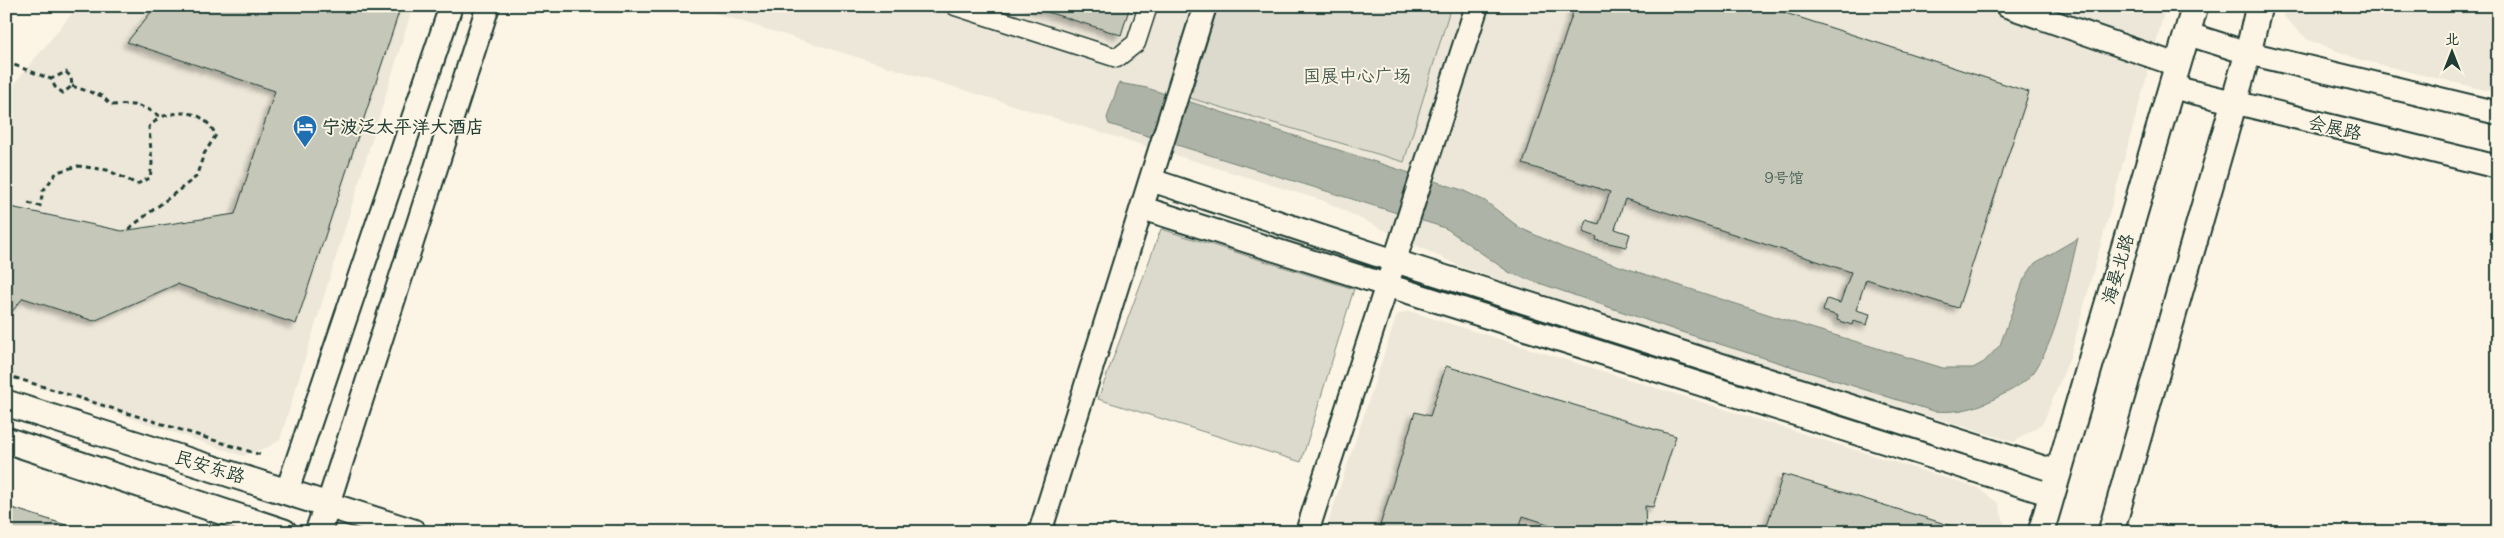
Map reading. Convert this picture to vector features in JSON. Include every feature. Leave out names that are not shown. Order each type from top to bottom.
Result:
[{"type":"main road","name":"海晏北路","points":[[2041,532],[2195,6]]},
{"type":"main road","points":[[2111,532],[2248,53],[2259,6]]},
{"type":"main road","name":"民安东路","points":[[6,403],[413,532]]},
{"type":"main road","points":[[6,440],[279,531],[287,491]]},
{"type":"main road","points":[[318,532],[328,504]]},
{"type":"street","points":[[287,491],[451,6]]},
{"type":"street","points":[[328,504],[488,6]]},
{"type":"street","points":[[955,6],[1117,58],[1136,43],[1148,6]]},
{"type":"street","points":[[1040,532],[1205,6]]},
{"type":"street","points":[[1308,532],[1477,6]]},
{"type":"street","name":"会展路","points":[[2007,6],[2175,76],[2232,104],[2498,167]]},
{"type":"street","points":[[2188,34],[2248,53],[2498,113]]},
{"type":"street","points":[[1151,180],[2055,484]]},
{"type":"street","points":[[1142,208],[1388,285],[2055,484]]},
{"type":"path","points":[[6,62],[51,79],[55,87],[63,92],[72,86]]},
{"type":"path","points":[[51,79],[66,72],[71,78],[72,86]]},
{"type":"path","points":[[72,86],[102,96],[112,105],[134,104],[149,108],[160,117]]},
{"type":"path","points":[[28,203],[40,206],[43,191],[57,172],[78,166],[107,170],[137,184],[150,178],[152,163],[149,128],[160,117],[178,112],[196,115],[208,121],[216,135],[204,154],[196,177],[127,230]]},
{"type":"path","points":[[6,375],[262,455]]},
{"type":"shaded area","points":[[78,6],[413,6],[280,440],[268,447],[243,456],[6,376],[6,94]]},
{"type":"shaded area","points":[[691,6],[2166,6],[2070,357],[2043,423],[2014,442],[1612,319],[1461,267],[1324,201]]},
{"type":"shaded area","points":[[2282,6],[2498,6],[2498,93],[2361,60],[2308,40],[2284,17]]},
{"type":"shaded area","points":[[1119,83],[1147,88],[1462,190],[1485,201],[1520,228],[1564,248],[1798,324],[1943,368],[1973,368],[1984,362],[2000,345],[2024,279],[2035,263],[2078,238],[2066,289],[2051,339],[2032,374],[2012,389],[1981,405],[1958,411],[1933,411],[1675,330],[1510,273],[1447,229],[1436,225],[1109,124],[1107,118]]},
{"type":"shaded area","points":[[1409,311],[1978,488],[1998,503],[2004,522],[2001,532],[1325,532],[1397,315]]},
{"type":"green space","name":"国展中心广场","points":[[1218,6],[1451,6],[1404,162],[1190,98]]},
{"type":"green space","points":[[1161,229],[1354,289],[1301,462],[1098,399]]},
{"type":"building","name":"宁波泛太平洋大酒店","points":[[156,6],[401,6],[296,324],[177,284],[94,321],[23,298],[6,319],[6,206],[122,231],[235,214],[275,91],[127,42]]},
{"type":"building","points":[[1028,6],[1130,6],[1121,35]]},
{"type":"building","points":[[1575,6],[1764,6],[2029,92],[1958,308],[1866,279],[1856,310],[1870,314],[1867,325],[1853,321],[1852,325],[1837,320],[1838,316],[1823,311],[1827,299],[1840,303],[1851,272],[1625,199],[1615,229],[1630,234],[1626,247],[1596,240],[1597,237],[1583,232],[1587,220],[1599,224],[1610,192],[1523,164]]},
{"type":"building","points":[[1446,366],[1676,436],[1653,507],[1645,506],[1646,532],[1573,532],[1523,516],[1518,532],[1378,532],[1415,412],[1430,416]]},
{"type":"building","points":[[1783,474],[1871,501],[1968,531],[1765,532]]},
{"type":"building","points":[[6,506],[88,532],[6,532]]},
{"type":"place","name":"宁波泛太平洋大酒店","points":[[305,148]]}]
